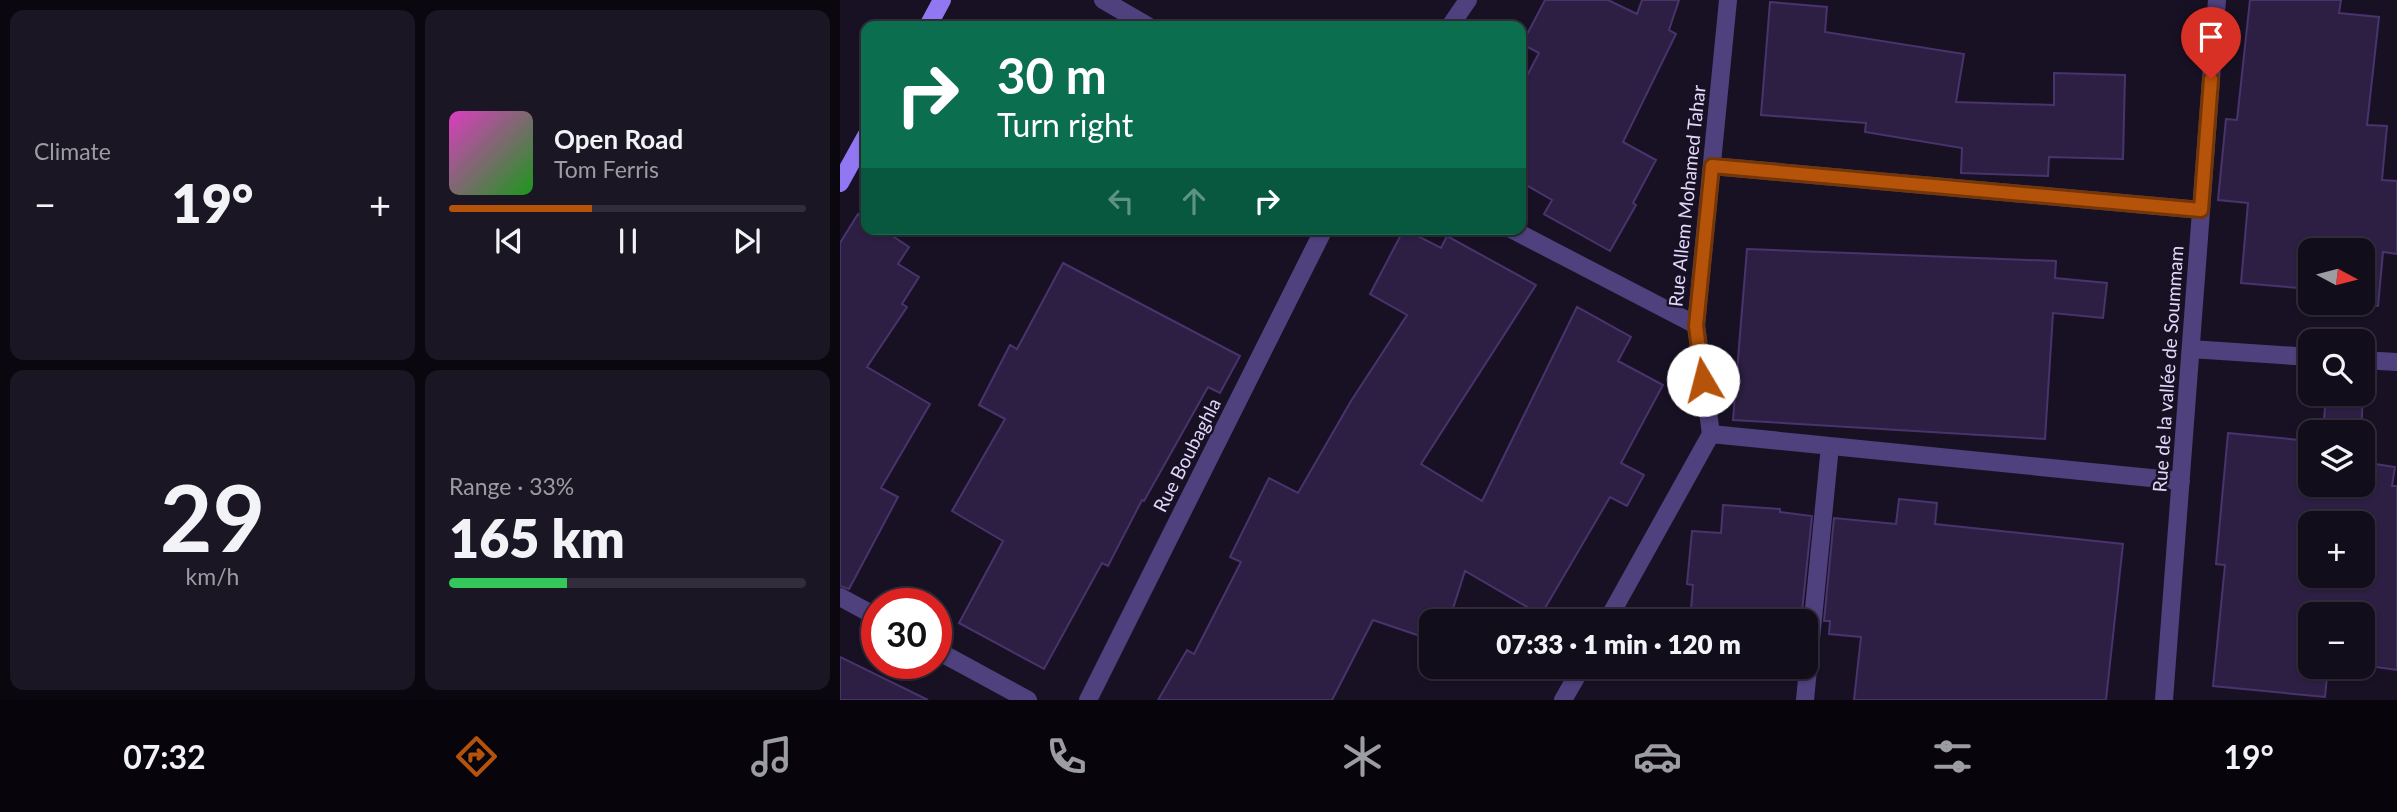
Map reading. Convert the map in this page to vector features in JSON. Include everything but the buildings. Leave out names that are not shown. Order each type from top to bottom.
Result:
[{"type":"main road","points":[[931,21],[942,0]]},
{"type":"main road","points":[[840,183],[861,145]]},
{"type":"street","points":[[1103,0],[1139,21]]},
{"type":"street","points":[[1453,21],[1468,0]]},
{"type":"street","name":"Rue Allem Mohamed Tahar","points":[[1711,433],[1696,326],[1728,0]]},
{"type":"street","name":"Rue de la vallée de Soummam","points":[[2164,700],[2217,0]]},
{"type":"street","points":[[1712,166],[2201,210]]},
{"type":"street","name":"Rue Boubaghla","points":[[1088,700],[1321,235]]},
{"type":"street","points":[[1522,235],[1696,326]]},
{"type":"street","points":[[2191,349],[2298,355]]},
{"type":"street","points":[[2375,361],[2397,362]]},
{"type":"street","points":[[1614,609],[1711,433],[2181,481]]},
{"type":"street","points":[[1805,700],[1830,446]]},
{"type":"street","points":[[840,597],[861,608]]},
{"type":"street","points":[[952,659],[1028,700]]},
{"type":"street","points":[[1563,700],[1575,679]]},
{"type":"route","points":[[1703,380],[1696,326],[1712,166],[2201,210],[2211,79]]}]
